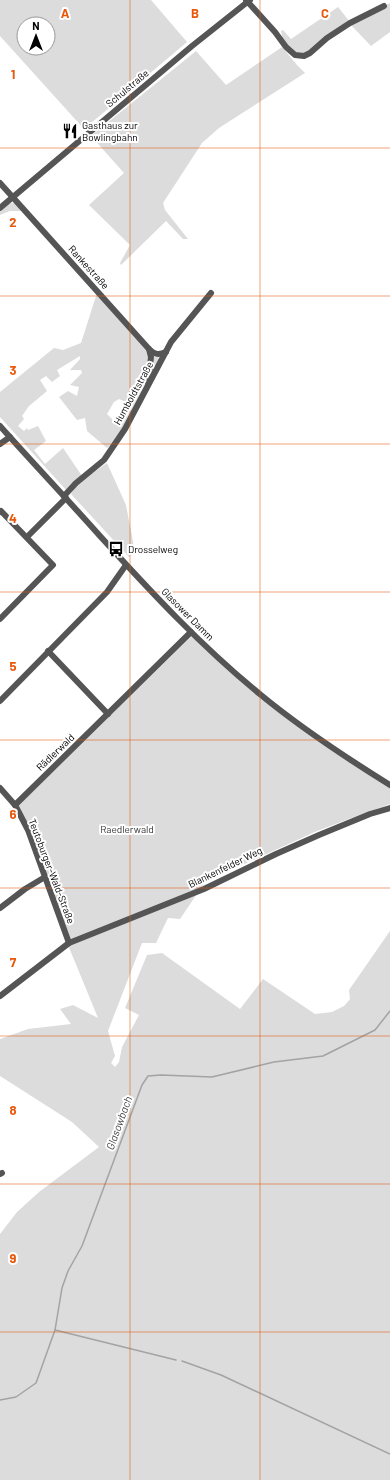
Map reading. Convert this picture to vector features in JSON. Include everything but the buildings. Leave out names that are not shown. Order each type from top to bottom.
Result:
[{"type":"street","points":[[248,1],[295,55],[304,56],[350,23],[384,6]]},
{"type":"street","name":"Schulstraße","points":[[0,208],[192,46],[248,1]]},
{"type":"street","name":"Rankestraße","points":[[0,183],[149,349]]},
{"type":"street","name":"Humboldtstraße","points":[[27,537],[65,497],[76,483],[104,460],[125,429],[171,342],[211,293]]},
{"type":"street","points":[[149,349],[154,354],[160,355],[166,352]]},
{"type":"street","points":[[148,387],[150,357],[149,349]]},
{"type":"street","name":"Glasower Damm","points":[[0,426],[126,564],[191,632],[245,682],[292,720],[390,785]]},
{"type":"street","points":[[0,444],[10,437]]},
{"type":"street","points":[[0,618],[52,565],[1,511]]},
{"type":"street","points":[[0,701],[106,592],[126,564]]},
{"type":"street","name":"Rädlerwald","points":[[15,805],[191,632]]},
{"type":"street","points":[[48,651],[108,714]]},
{"type":"street","name":"Teutoburger-Wald-Straße","points":[[0,788],[15,805],[28,830],[69,943]]},
{"type":"street","name":"Blankenfelder Weg","points":[[0,996],[69,943],[204,889],[319,835],[370,814],[390,808]]},
{"type":"street","points":[[0,908],[25,889],[45,877]]},
{"type":"green space","points":[[0,0],[151,0],[187,42],[84,129],[18,56],[56,56],[56,16],[16,16],[16,54],[0,36]]},
{"type":"green space","points":[[390,3],[390,32],[371,46],[350,24]]},
{"type":"green space","points":[[338,7],[350,22],[305,54],[295,54],[283,40],[281,31],[283,30],[291,39]]},
{"type":"green space","points":[[282,47],[305,73],[219,128],[202,143],[163,203],[165,210],[188,239],[183,239],[166,221],[121,265],[120,263],[130,245],[89,205],[124,173],[91,136],[196,51],[226,85]]},
{"type":"green space","points":[[12,203],[15,203],[22,211],[10,211],[0,215],[0,212]]},
{"type":"green space","points":[[97,293],[158,356],[159,359],[128,421],[114,442],[107,448],[87,431],[85,418],[77,420],[59,397],[68,391],[77,396],[79,387],[70,385],[82,373],[81,370],[70,370],[80,359],[80,356],[57,370],[60,376],[52,382],[46,376],[40,380],[47,391],[29,406],[22,416],[24,419],[18,426],[24,431],[27,428],[28,430],[38,426],[46,441],[34,450],[45,464],[63,448],[82,476],[67,491],[0,417],[0,392],[54,348],[63,350],[81,343]],"holes":[[[119,399],[128,403],[117,424],[107,414],[114,402]]]},
{"type":"green space","points":[[107,463],[126,505],[135,552],[129,557],[71,494],[77,484]]},
{"type":"green space","name":"Raedlerwald","points":[[192,636],[236,676],[390,787],[390,804],[317,831],[205,882],[180,919],[168,918],[156,943],[142,943],[108,1031],[115,1056],[111,1063],[115,1067],[119,1062],[122,1047],[139,1015],[125,1008],[147,955],[162,953],[240,1009],[263,979],[315,1014],[332,1012],[344,1006],[350,999],[349,990],[390,931],[390,1480],[0,1480],[0,1234],[17,1212],[39,1192],[99,1147],[72,1122],[0,1076],[0,1039],[28,1029],[71,1024],[60,1009],[73,1005],[98,1018],[68,945],[18,805]]},
{"type":"waterway","name":"Glasowbach","points":[[0,1400],[16,1397],[36,1383],[55,1330],[62,1288],[68,1271],[82,1246],[142,1085],[148,1076],[161,1075],[212,1077],[274,1062],[323,1056],[375,1030],[390,1011]]},
{"type":"waterway","points":[[55,1330],[176,1360]]},
{"type":"waterway","points":[[182,1361],[221,1375],[390,1454]]},
{"type":"place","name":"Gasthaus zur Bowlingbahn","points":[[70,131]]},
{"type":"place","name":"Drosselweg","points":[[116,549]]}]
